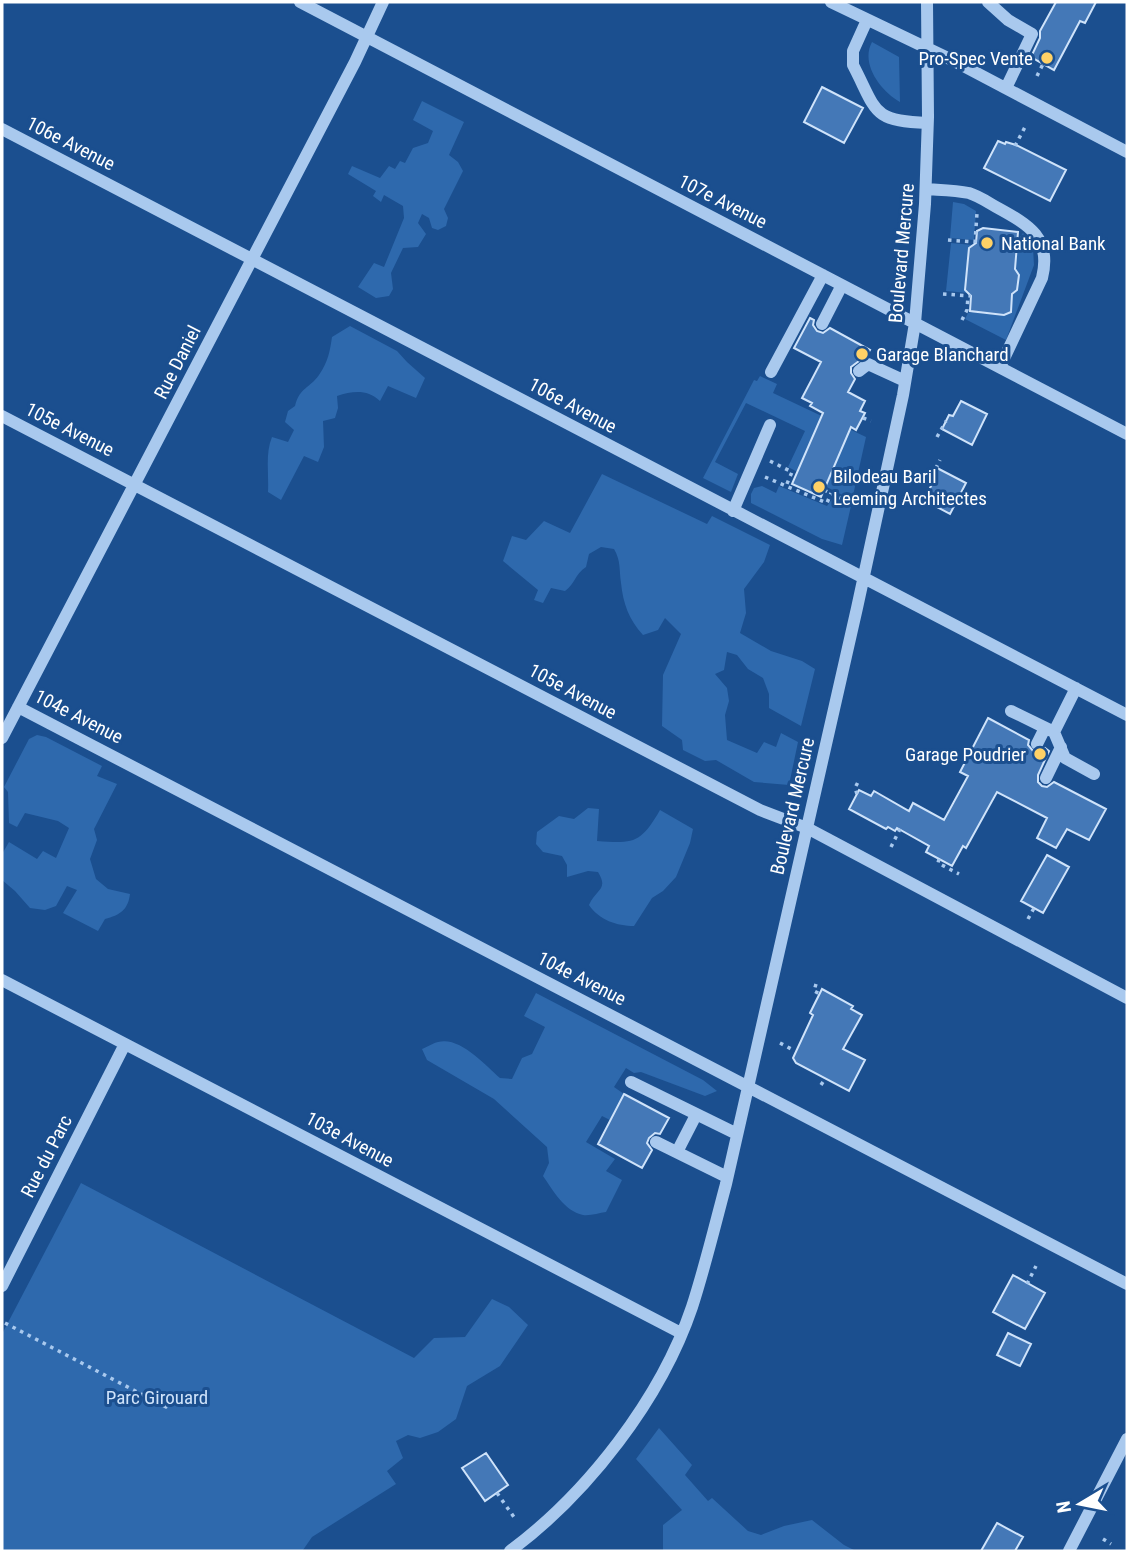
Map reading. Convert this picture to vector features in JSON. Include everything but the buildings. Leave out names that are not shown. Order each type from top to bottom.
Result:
[{"type":"street","name":"107e Avenue","points":[[300,2],[1127,434]]},
{"type":"street","name":"Rue Daniel","points":[[2,738],[253,258],[383,2]]},
{"type":"street","points":[[831,2],[1006,88],[1127,152]]},
{"type":"street","name":"Boulevard Mercure","points":[[510,1551],[564,1506],[622,1437],[653,1387],[691,1308],[727,1177],[864,578],[915,323],[926,189],[927,2]]},
{"type":"street","points":[[992,3],[1008,20],[1032,34],[1006,88]]},
{"type":"street","points":[[867,20],[852,58],[877,111],[890,120],[927,123]]},
{"type":"street","name":"106e Avenue","points":[[2,129],[1127,715]]},
{"type":"street","points":[[926,189],[963,192],[976,196],[1029,226],[1041,245],[1045,262],[1042,278],[1000,367]]},
{"type":"street","points":[[771,372],[823,275]]},
{"type":"street","points":[[822,324],[842,285]]},
{"type":"street","points":[[859,371],[868,364],[905,381]]},
{"type":"street","name":"105e Avenue","points":[[2,416],[760,810],[807,828],[1127,998]]},
{"type":"street","points":[[733,511],[770,425]]},
{"type":"street","points":[[1037,744],[1050,730],[1076,688]]},
{"type":"street","name":"104e Avenue","points":[[18,707],[1127,1284]]},
{"type":"street","points":[[1011,710],[1050,730],[1065,758],[1094,774]]},
{"type":"street","points":[[1046,778],[1060,747]]},
{"type":"street","name":"103e Avenue","points":[[2,980],[681,1333]]},
{"type":"street","name":"Rue du Parc","points":[[2,1286],[6,1265],[125,1044]]},
{"type":"street","points":[[632,1082],[737,1134]]},
{"type":"street","points":[[677,1153],[696,1115]]},
{"type":"street","points":[[656,1142],[727,1177]]},
{"type":"street","points":[[1069,1551],[1127,1439]]},
{"type":"path","points":[[1037,76],[1044,64]]},
{"type":"path","points":[[1015,146],[1025,127]]},
{"type":"path","points":[[948,240],[975,243],[977,210]]},
{"type":"path","points":[[943,294],[970,296],[962,320]]},
{"type":"path","points":[[863,418],[871,421]]},
{"type":"path","points":[[937,438],[946,421]]},
{"type":"path","points":[[932,475],[940,460]]},
{"type":"path","points":[[786,486],[792,472]]},
{"type":"path","points":[[780,484],[827,503],[831,493]]},
{"type":"path","points":[[824,490],[855,505]]},
{"type":"path","points":[[857,794],[855,788],[858,782]]},
{"type":"path","points":[[891,847],[902,825]]},
{"type":"path","points":[[939,859],[938,863],[959,874]]},
{"type":"path","points":[[1028,919],[1034,908]]},
{"type":"path","points":[[817,984],[814,991],[820,994]]},
{"type":"path","points":[[780,1043],[795,1051]]},
{"type":"path","points":[[821,1085],[825,1079]]},
{"type":"path","points":[[1027,1283],[1036,1266]]},
{"type":"path","points":[[5,1323],[166,1407],[171,1398]]},
{"type":"path","points":[[497,1493],[516,1520]]},
{"type":"path","points":[[1103,1539],[1111,1544]]},
{"type":"green space","points":[[872,42],[899,57],[900,102],[886,91],[874,76],[869,59]]},
{"type":"green space","points":[[422,101],[464,122],[449,155],[458,162],[463,171],[444,209],[448,218],[446,226],[438,230],[432,228],[429,218],[422,214],[418,223],[426,234],[418,247],[403,248],[391,273],[393,289],[389,296],[376,298],[358,287],[374,263],[384,267],[404,218],[403,206],[384,195],[381,202],[373,196],[376,191],[348,174],[352,166],[380,178],[389,166],[395,169],[400,161],[405,163],[413,148],[428,143],[433,131],[413,120]]},
{"type":"green space","points":[[953,202],[964,204],[976,211],[974,240],[950,238]]},
{"type":"green space","points":[[1023,233],[1033,248],[1034,265],[1006,340],[965,319],[968,313],[978,311],[1002,315],[1011,312],[1012,291],[1017,290],[1019,275],[1015,272],[1017,249],[1020,249],[1020,237]]},
{"type":"green space","points":[[951,243],[973,245],[969,248],[965,289],[968,293],[946,291]]},
{"type":"green space","points":[[350,326],[397,351],[425,378],[416,398],[388,386],[380,401],[370,394],[360,392],[337,396],[335,418],[323,421],[324,447],[318,462],[304,456],[281,500],[268,492],[268,457],[272,437],[288,442],[294,430],[285,422],[288,411],[295,406],[302,392],[322,370],[332,337]]},
{"type":"green space","points":[[760,376],[777,384],[773,393],[866,437],[852,500],[788,467],[805,431],[746,403],[715,462],[738,474],[731,492],[703,478],[754,380],[757,381]]},
{"type":"green space","points":[[602,474],[707,524],[712,516],[770,545],[764,562],[744,589],[746,613],[740,633],[771,651],[802,661],[815,669],[801,726],[769,708],[769,694],[763,678],[748,669],[737,655],[727,652],[724,670],[715,674],[727,688],[727,740],[757,753],[764,742],[776,747],[781,733],[798,742],[789,785],[754,782],[716,760],[705,761],[683,750],[682,740],[662,726],[663,675],[681,634],[665,618],[658,630],[643,635],[638,629],[625,604],[619,561],[614,549],[601,547],[589,554],[586,567],[568,588],[565,591],[551,588],[543,603],[534,600],[538,590],[503,561],[512,536],[526,540],[544,521],[570,533]]},
{"type":"green space","points":[[762,486],[776,493],[779,486],[827,506],[833,498],[851,506],[842,545],[822,539],[751,503],[754,488]]},
{"type":"green space","points":[[37,735],[102,766],[97,776],[117,784],[94,829],[97,840],[90,859],[96,879],[108,889],[130,894],[125,908],[119,914],[105,919],[98,931],[63,913],[77,890],[67,886],[56,906],[45,910],[30,908],[2,880],[2,854],[9,842],[37,859],[43,851],[56,858],[69,828],[58,821],[25,813],[17,827],[9,823],[8,792],[4,787],[29,739]]},
{"type":"green space","points":[[588,808],[599,809],[597,841],[620,842],[635,839],[647,829],[660,810],[693,829],[676,877],[652,898],[634,926],[609,921],[598,915],[589,905],[602,886],[598,872],[588,871],[567,877],[567,865],[562,856],[543,852],[536,844],[537,832],[559,816],[574,819]]},
{"type":"green space","points":[[536,993],[703,1080],[717,1091],[705,1096],[626,1068],[614,1087],[624,1094],[610,1120],[602,1116],[586,1142],[615,1159],[606,1171],[622,1180],[606,1212],[583,1215],[565,1205],[543,1176],[549,1163],[547,1147],[494,1099],[427,1060],[422,1049],[438,1042],[455,1043],[472,1053],[500,1078],[512,1079],[522,1058],[532,1054],[545,1027],[524,1016]]},
{"type":"green space","name":"Parc Girouard","points":[[81,1183],[414,1358],[434,1338],[465,1337],[492,1299],[509,1307],[528,1325],[500,1366],[467,1386],[456,1419],[438,1432],[420,1438],[408,1435],[396,1441],[403,1458],[387,1471],[396,1484],[312,1537],[303,1550],[2,1551],[2,1334]]},
{"type":"green space","points":[[659,1428],[692,1465],[685,1475],[708,1501],[712,1498],[748,1531],[761,1535],[784,1526],[812,1520],[856,1551],[663,1551],[663,1525],[682,1510],[636,1459]]},
{"type":"place","name":"Pro-Spec Vente","points":[[1047,58]]},
{"type":"place","name":"National Bank","points":[[987,243]]},
{"type":"place","name":"Garage Blanchard","points":[[862,354]]},
{"type":"place","name":"Bilodeau Baril Leeming Architectes","points":[[819,487]]},
{"type":"place","name":"Garage Poudrier","points":[[1040,754]]}]
